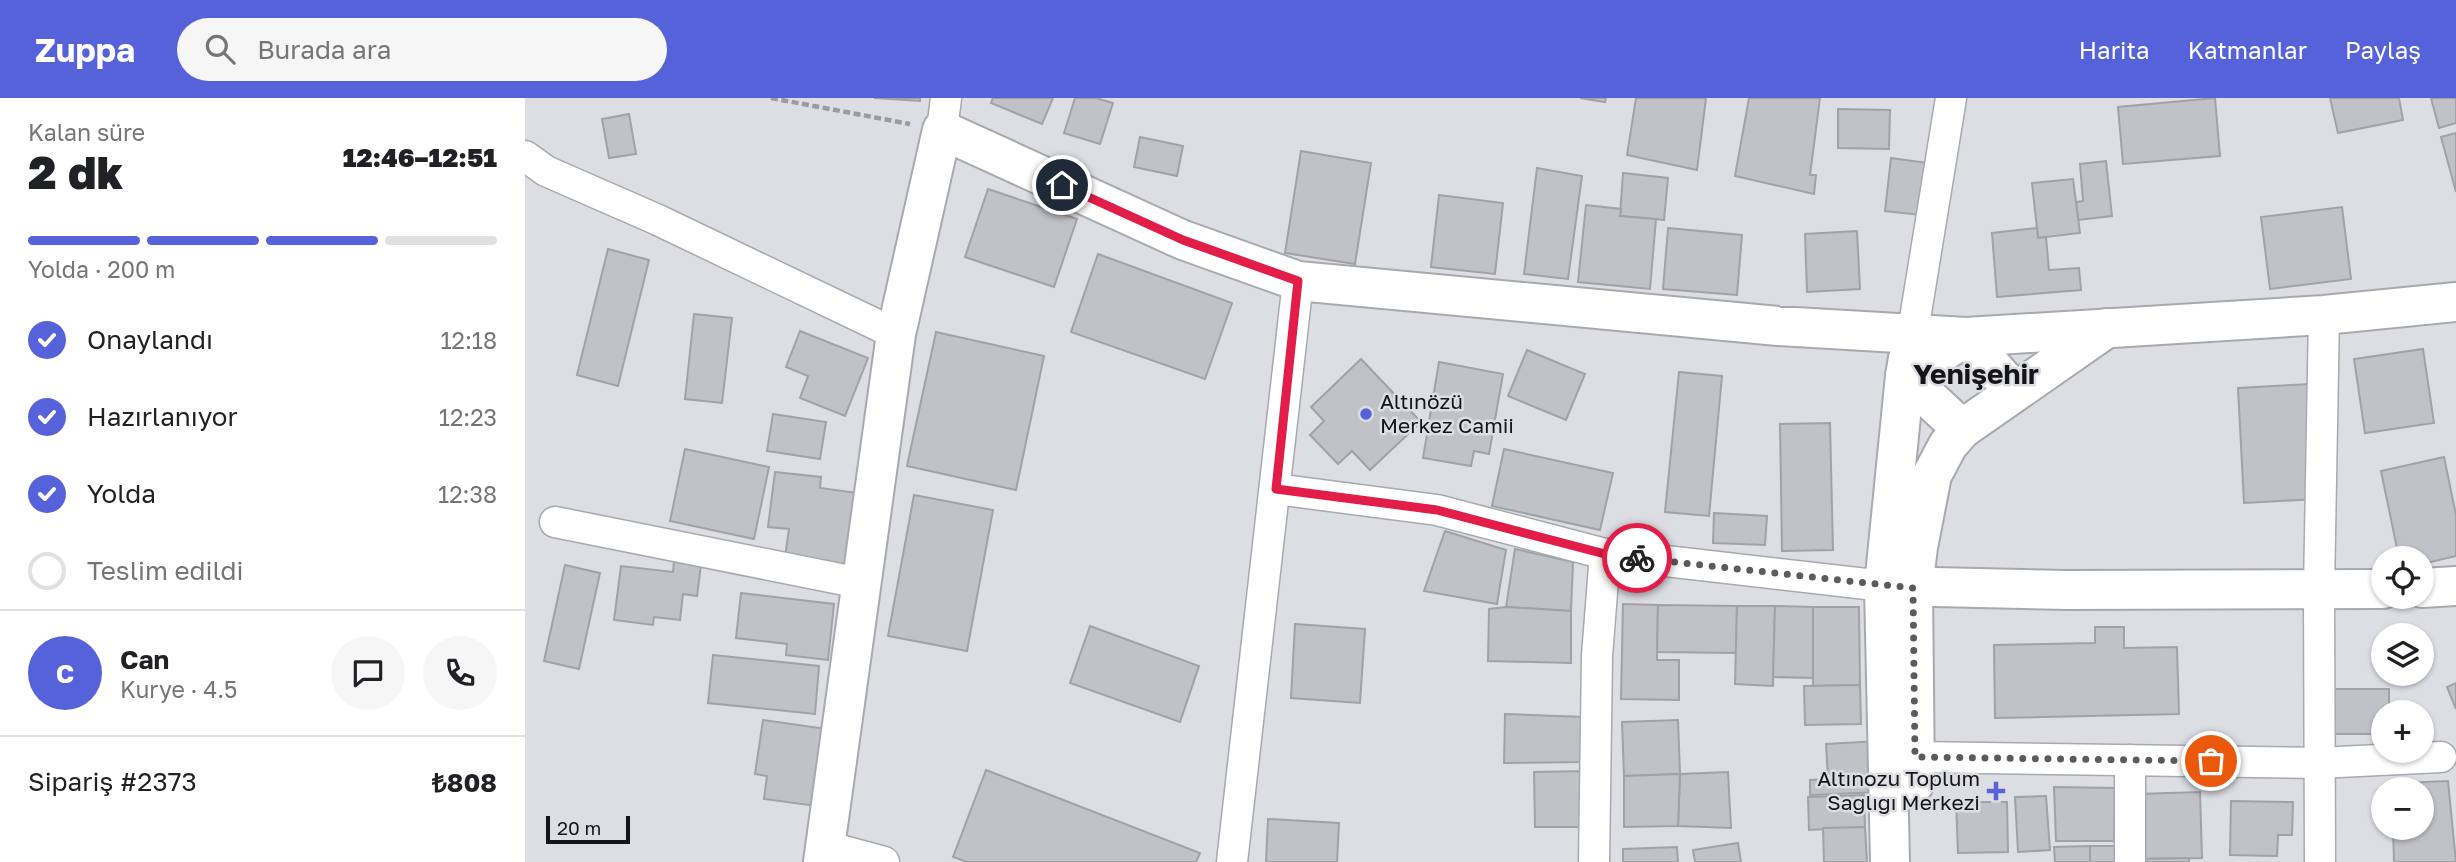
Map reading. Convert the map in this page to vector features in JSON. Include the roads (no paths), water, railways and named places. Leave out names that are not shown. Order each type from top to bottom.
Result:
[{"type":"street","points":[[1889,862],[1905,376],[1951,98]]},
{"type":"street","points":[[884,862],[824,854],[896,334],[944,114],[1183,240],[1298,281],[1778,326],[1913,331],[1966,337],[2325,314],[2456,302]]},
{"type":"street","points":[[525,156],[546,171],[658,220],[896,334]]},
{"type":"street","points":[[1232,862],[1298,281]]},
{"type":"street","points":[[2320,862],[2319,590],[2325,314]]},
{"type":"street","points":[[1916,862],[1915,757],[1898,587],[1932,475],[1948,445],[1962,429],[2107,328]]},
{"type":"street","points":[[1905,376],[1966,337]]},
{"type":"street","points":[[1966,337],[2014,391]]},
{"type":"street","points":[[1905,376],[1962,429]]},
{"type":"street","points":[[1276,489],[1437,510],[1605,554],[1898,587],[2371,589]]},
{"type":"street","points":[[555,522],[860,583]]},
{"type":"street","points":[[1594,862],[1597,656],[1605,554]]},
{"type":"street","points":[[2434,587],[2456,586]]},
{"type":"street","points":[[1915,757],[2318,763],[2441,757]]},
{"type":"street","points":[[2130,760],[2130,862]]},
{"type":"place","name":"Altınözü Merkez Camii","points":[[1366,414]]},
{"type":"place","name":"Altınozu Toplum Saglıgı Merkezi","points":[[1996,791]]},
{"type":"district","name":"Yenişehir","points":[[1976,374]]}]
